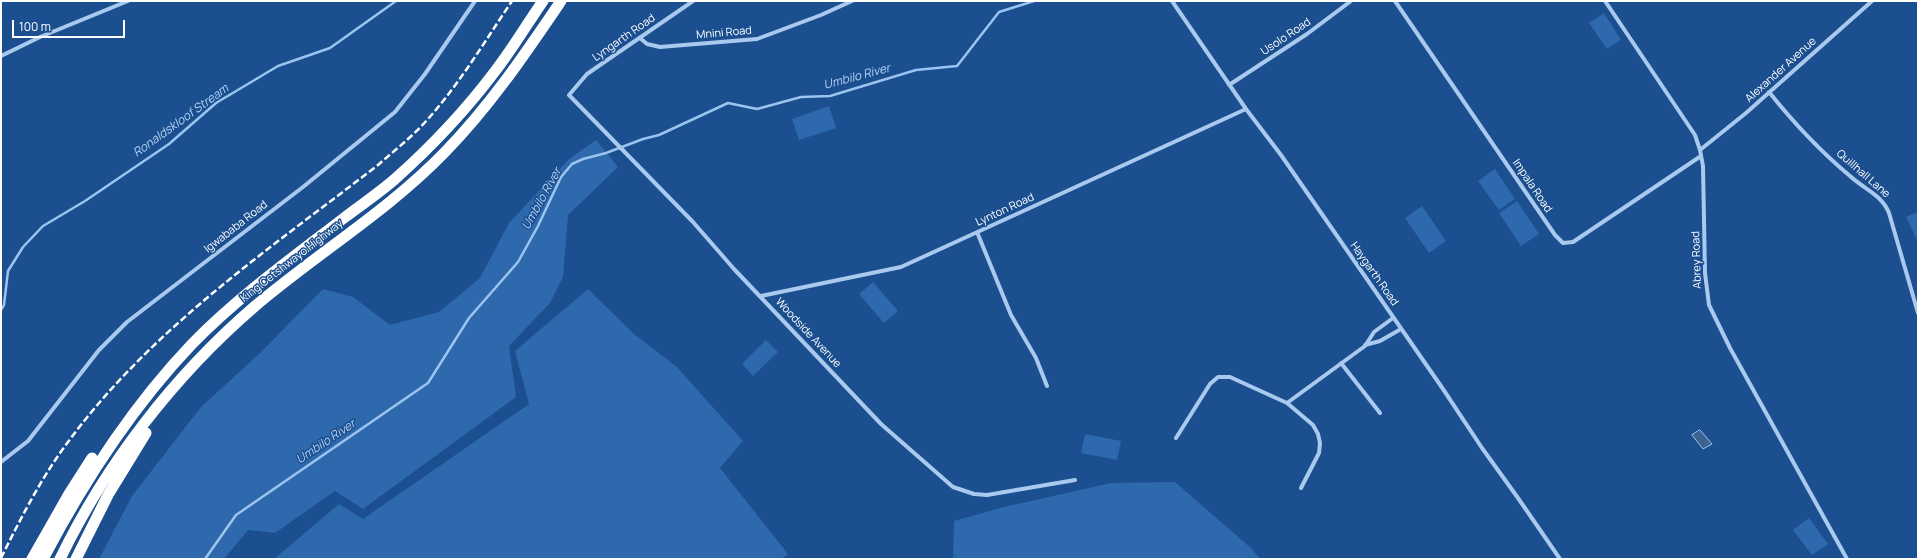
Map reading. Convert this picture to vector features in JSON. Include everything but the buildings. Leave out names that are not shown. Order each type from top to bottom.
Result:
[{"type":"highway","name":"King Cetshwayo Highway","points":[[43,559],[95,466],[150,392],[193,344],[225,313],[264,280],[394,180],[434,143],[462,112],[497,68],[543,1]]},
{"type":"highway","name":"King Cetshwayo Highway","points":[[60,559],[112,468],[172,389],[212,346],[254,306],[403,190],[445,152],[488,105],[561,1]]},
{"type":"highway","points":[[76,559],[111,489],[164,406],[172,389]]},
{"type":"highway","points":[[32,559],[45,534],[90,462],[117,425],[150,392]]},
{"type":"street","points":[[1,56],[40,37],[128,1]]},
{"type":"street","points":[[468,1],[474,3]]},
{"type":"street","name":"Lyngarth Road","points":[[569,95],[587,74],[693,1]]},
{"type":"street","name":"Mnini Road","points":[[640,38],[647,44],[660,47],[757,39],[821,15],[852,1]]},
{"type":"street","name":"Haygarth Road","points":[[1172,1],[1229,85],[1281,155],[1560,559]]},
{"type":"street","name":"Usolo Road","points":[[1229,85],[1307,34],[1351,1]]},
{"type":"street","name":"Impala Road","points":[[1395,1],[1555,236],[1563,243],[1573,242],[1701,156]]},
{"type":"street","name":"Abrey Road","points":[[1605,1],[1695,136],[1700,150],[1703,176],[1705,278],[1710,305],[1730,348],[1847,559]]},
{"type":"street","name":"Alexander Avenue","points":[[1700,150],[1769,92],[1872,1]]},
{"type":"street","name":"Igwababa Road","points":[[1,462],[28,441],[99,350],[127,322],[303,187],[395,112],[418,84],[474,3]]},
{"type":"street","name":"Quillhall Lane","points":[[1769,92],[1782,109],[1827,155],[1850,176],[1884,202],[1889,213],[1918,313]]},
{"type":"street","name":"Woodside Avenue","points":[[569,95],[693,222],[734,270],[761,296],[881,424],[953,487],[974,494],[986,495],[1075,480]]},
{"type":"street","name":"Lynton Road","points":[[761,296],[900,267],[1246,109]]},
{"type":"street","points":[[977,232],[1011,315],[1038,362],[1047,386]]},
{"type":"street","points":[[1365,346],[1374,332],[1393,318]]},
{"type":"street","points":[[1287,404],[1365,346],[1380,341],[1401,329]]},
{"type":"street","points":[[1341,363],[1380,413]]},
{"type":"street","points":[[1176,438],[1210,384],[1218,377],[1227,376],[1287,404],[1313,425],[1318,434],[1320,443],[1319,453],[1301,488]]},
{"type":"shaded area","points":[[1604,13],[1621,40],[1607,49],[1589,23]]},
{"type":"shaded area","points":[[829,106],[836,128],[799,140],[792,119]]},
{"type":"shaded area","points":[[596,140],[618,167],[568,215],[563,277],[550,303],[509,346],[516,397],[363,509],[335,491],[275,533],[248,530],[224,559],[99,559],[132,496],[201,407],[259,354],[323,289],[353,297],[390,325],[439,312],[480,278],[509,223],[569,159]]},
{"type":"shaded area","points":[[1495,169],[1515,199],[1499,210],[1478,181]]},
{"type":"shaded area","points":[[1517,201],[1539,234],[1521,246],[1499,213]]},
{"type":"shaded area","points":[[1422,206],[1446,241],[1429,253],[1405,218]]},
{"type":"shaded area","points":[[1918,212],[1918,242],[1906,217]]},
{"type":"shaded area","points":[[873,282],[898,311],[884,323],[859,294]]},
{"type":"shaded area","points":[[588,289],[634,334],[677,367],[743,441],[720,468],[788,554],[782,559],[274,559],[339,504],[363,519],[529,404],[515,351]]},
{"type":"shaded area","points":[[766,340],[778,352],[753,376],[742,364]]},
{"type":"shaded area","points":[[1700,430],[1712,444],[1703,449],[1692,435]]},
{"type":"shaded area","points":[[1085,434],[1121,441],[1117,460],[1081,453]]},
{"type":"shaded area","points":[[1175,482],[1252,549],[1260,559],[953,559],[954,521],[1004,507],[1111,483]]},
{"type":"shaded area","points":[[1809,518],[1828,544],[1812,555],[1793,530]]},
{"type":"waterway","name":"Ronaldskloof Stream","points":[[1,310],[4,305],[8,271],[23,247],[43,226],[85,201],[169,144],[216,103],[278,66],[330,48],[396,1]]},
{"type":"waterway","name":"Umbilo River","points":[[205,559],[236,515],[428,383],[469,318],[518,262],[538,226],[561,177],[572,164],[583,159],[606,153],[643,139],[659,135],[728,103],[757,109],[801,97],[830,96],[916,70],[957,66],[999,12],[1034,1]]},
{"type":"railway","points":[[1,558],[40,484],[68,442],[101,401],[136,363],[213,293],[253,260],[378,165],[404,143],[428,119],[451,91],[512,1]]}]
